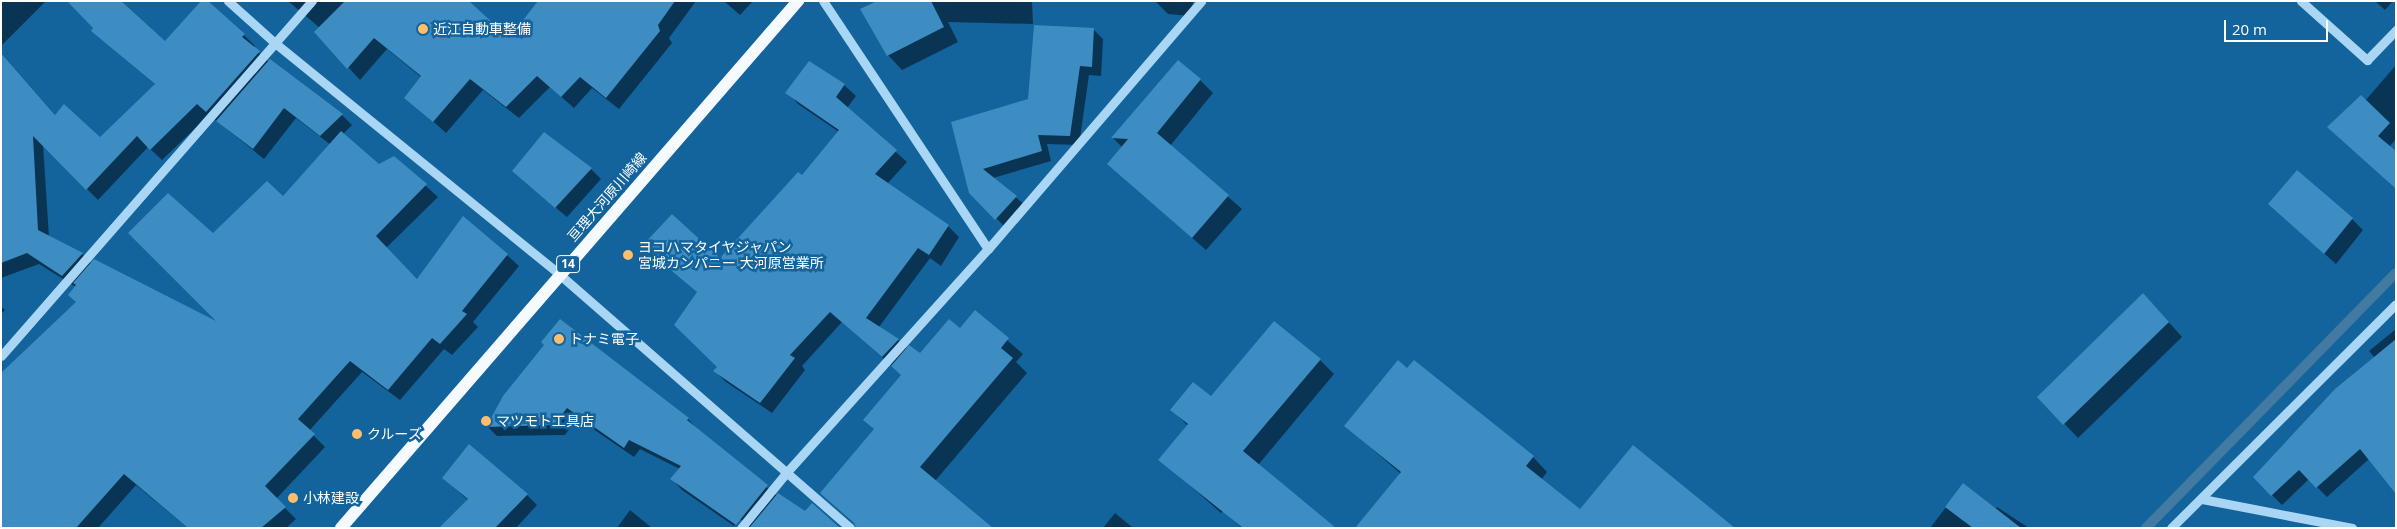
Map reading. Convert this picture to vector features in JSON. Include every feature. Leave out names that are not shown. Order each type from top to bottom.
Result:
[{"type":"main road","name":"亘理大河原川崎線","points":[[341,528],[559,274],[798,1]]},
{"type":"street","points":[[228,1],[275,43],[559,274],[850,528]]},
{"type":"street","points":[[1,356],[312,1]]},
{"type":"street","points":[[823,1],[988,250]]},
{"type":"street","points":[[741,528],[786,473],[988,250],[1201,1]]},
{"type":"street","points":[[2301,1],[2367,60],[2396,30]]},
{"type":"street","points":[[2171,528],[2396,304]]},
{"type":"street","points":[[2202,499],[2352,528]]},
{"type":"building","points":[[67,1],[121,1],[165,41],[201,1],[208,1],[245,34],[242,37],[260,51],[206,112],[197,104],[150,150],[137,136],[86,190],[33,136],[38,230],[83,253],[62,276],[27,253],[1,263],[1,53],[55,115],[64,104],[100,137],[155,84],[91,31],[93,28]]},
{"type":"building","points":[[345,1],[469,1],[509,38],[538,1],[675,1],[658,25],[660,31],[606,98],[580,77],[561,97],[537,76],[506,107],[470,79],[433,122],[404,98],[421,76],[374,38],[347,69],[314,32]]},
{"type":"building","points":[[877,1],[931,1],[944,27],[887,56],[860,9]]},
{"type":"building","points":[[1034,25],[1094,28],[1092,67],[1080,66],[1070,136],[1038,135],[1042,151],[983,169],[1017,196],[995,220],[969,193],[951,122],[1028,99]]},
{"type":"building","points":[[270,59],[343,114],[320,136],[284,108],[253,149],[216,121]]},
{"type":"building","points":[[1178,60],[1201,79],[1157,133],[1229,195],[1192,238],[1107,164],[1128,139],[1111,138]]},
{"type":"building","points":[[809,61],[845,84],[836,97],[897,150],[875,174],[949,225],[929,255],[918,248],[866,318],[899,339],[882,357],[830,312],[790,355],[795,358],[760,403],[713,371],[717,367],[674,325],[697,292],[642,246],[672,214],[720,258],[798,172],[802,175],[839,130],[785,93]]},
{"type":"building","points":[[2361,95],[2390,123],[2378,136],[2396,151],[2396,189],[2327,127]]},
{"type":"building","points":[[341,131],[379,164],[394,156],[427,184],[376,236],[417,279],[463,216],[508,254],[462,311],[467,314],[440,344],[432,338],[388,390],[350,361],[298,419],[315,434],[265,486],[286,507],[261,528],[188,528],[124,474],[76,528],[1,528],[1,373],[76,302],[68,295],[76,285],[73,283],[94,259],[216,321],[128,233],[168,193],[213,233],[267,181],[283,196]]},
{"type":"building","points":[[544,132],[592,168],[555,208],[512,171]]},
{"type":"building","points":[[2297,170],[2353,218],[2324,254],[2268,204]]},
{"type":"building","points":[[2143,293],[2169,322],[2063,425],[2037,397]]},
{"type":"building","points":[[975,310],[1009,338],[1001,348],[1013,358],[920,467],[993,528],[856,528],[854,523],[820,493],[874,429],[863,420],[901,375],[891,366],[909,345],[920,353],[949,319],[960,328]]},
{"type":"building","points":[[560,319],[689,418],[687,420],[768,485],[736,525],[670,479],[681,466],[629,440],[624,448],[567,408],[554,425],[486,427],[503,396],[544,345],[541,342]]},
{"type":"building","points":[[1274,321],[1321,359],[1243,451],[1336,528],[1243,528],[1158,460],[1188,424],[1170,410],[1193,382],[1211,396]]},
{"type":"building","points":[[2396,339],[2396,494],[2360,449],[2316,488],[2299,470],[2271,496],[2253,477],[2335,389]]},
{"type":"building","points":[[1398,360],[1407,368],[1414,360],[1534,456],[1526,466],[1580,509],[1633,445],[1735,528],[1355,528],[1401,472],[1344,426]]},
{"type":"building","points":[[469,444],[528,494],[495,528],[439,528],[468,499],[442,478]]},
{"type":"building","points":[[1963,483],[2021,528],[1973,528],[1945,507]]},
{"type":"building","points":[[778,493],[805,511],[812,503],[840,528],[749,528]]},
{"type":"waterway","points":[[2146,528],[2396,273]]},
{"type":"place","name":"近江自動車整備","points":[[423,29]]},
{"type":"place","name":"ヨコハマタイヤジャパン 宮城カンパニー 大河原営業所","points":[[628,255]]},
{"type":"place","name":"トナミ電子","points":[[559,339]]},
{"type":"place","name":"マツモト工具店","points":[[486,421]]},
{"type":"place","name":"クルーズ","points":[[357,434]]},
{"type":"place","name":"小林建設","points":[[293,498]]}]
